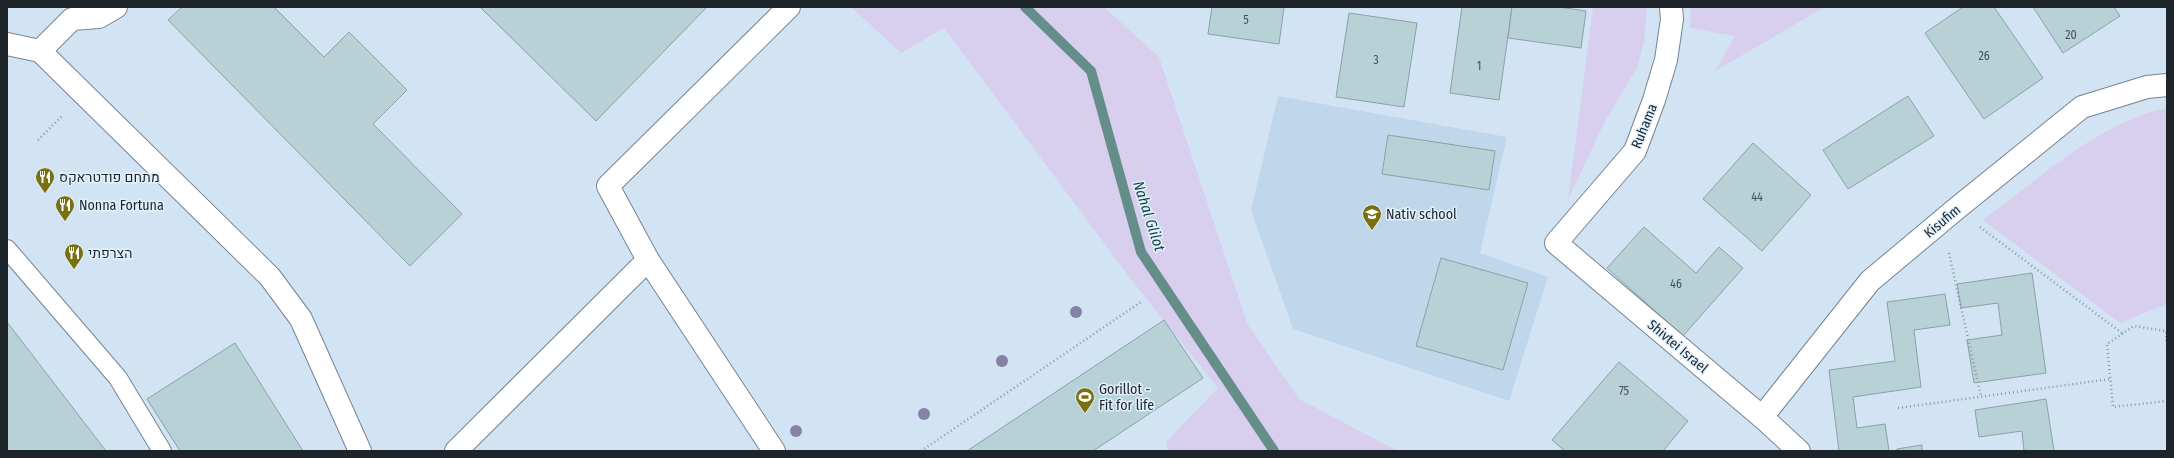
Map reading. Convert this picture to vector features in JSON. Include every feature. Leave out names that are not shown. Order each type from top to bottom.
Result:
[{"type":"street","points":[[40,51],[72,19],[99,17],[116,7]]},
{"type":"street","points":[[774,451],[648,260],[608,186],[788,7]]},
{"type":"street","name":"Ruhama","points":[[1556,242],[1635,151],[1654,100],[1666,60],[1672,19],[1671,7]]},
{"type":"street","points":[[7,44],[40,51],[270,277],[301,319],[360,451]]},
{"type":"street","name":"Kisufim","points":[[1762,418],[1870,281],[1956,209],[2082,107],[2147,87],[2167,84]]},
{"type":"street","name":"Shivtei Israel","points":[[1556,242],[1799,451]]},
{"type":"street","points":[[456,451],[648,260]]},
{"type":"lane","points":[[7,249],[118,378],[162,451]]},
{"type":"path","points":[[38,140],[84,94]]},
{"type":"path","points":[[1956,209],[2122,332]]},
{"type":"path","points":[[1929,233],[1949,253],[1981,397]]},
{"type":"path","points":[[921,451],[1141,302]]},
{"type":"path","points":[[2167,344],[2166,330],[2134,326],[2122,332],[2107,344],[2113,407],[2167,401]]},
{"type":"path","points":[[1898,408],[2111,379]]},
{"type":"shaded area","points":[[851,7],[1104,7],[1159,57],[1248,325],[1299,399],[1398,451],[1168,451],[1166,442],[1218,388],[1130,278],[944,28],[901,53]]},
{"type":"shaded area","points":[[1593,7],[1647,7],[1644,41],[1637,68],[1605,121],[1568,200]]},
{"type":"shaded area","points":[[1691,7],[1825,7],[1715,71],[1735,36],[1690,28]]},
{"type":"shaded area","name":"Nativ school","points":[[1278,96],[1507,137],[1480,253],[1548,277],[1509,401],[1293,329],[1251,210]]},
{"type":"shaded area","points":[[2167,108],[2167,304],[2120,323],[1983,220],[2070,154],[2094,138],[2118,125],[2143,115]]},
{"type":"building","points":[[182,7],[274,7],[324,57],[349,32],[407,90],[373,124],[462,214],[410,266],[168,20]]},
{"type":"building","points":[[480,7],[707,7],[596,121]]},
{"type":"building","points":[[1212,7],[1284,7],[1279,44],[1208,34]]},
{"type":"building","points":[[1462,7],[1512,7],[1499,100],[1450,93]]},
{"type":"building","points":[[1512,7],[1559,7],[1586,11],[1581,48],[1508,38]]},
{"type":"building","points":[[1963,7],[1994,7],[2043,78],[1984,119],[1925,33]]},
{"type":"building","points":[[2033,7],[2114,7],[2120,16],[2063,53]]},
{"type":"building","points":[[1349,13],[1417,23],[1404,107],[1336,97]]},
{"type":"building","points":[[1908,96],[1934,136],[1848,189],[1823,150]]},
{"type":"building","points":[[1388,135],[1495,151],[1489,190],[1382,174]]},
{"type":"building","points":[[1753,143],[1811,195],[1762,251],[1703,199]]},
{"type":"building","points":[[1644,227],[1696,273],[1719,247],[1743,268],[1683,336],[1607,268]]},
{"type":"building","points":[[1441,258],[1528,283],[1503,370],[1416,346]]},
{"type":"building","points":[[2032,273],[2046,373],[1974,383],[1967,340],[2002,335],[1998,303],[1961,308],[1957,284]]},
{"type":"building","points":[[1945,294],[1950,325],[1914,330],[1921,387],[1853,397],[1857,428],[1885,424],[1889,451],[1839,451],[1829,370],[1895,361],[1887,302]]},
{"type":"building","name":"Gorillot - Fit for life","points":[[1164,320],[1203,378],[1093,451],[967,451]]},
{"type":"building","points":[[7,322],[106,451],[7,451]]},
{"type":"building","points":[[235,343],[303,451],[180,451],[147,399]]},
{"type":"building","points":[[1619,362],[1688,421],[1663,451],[1565,451],[1552,440]]},
{"type":"building","points":[[2046,399],[2054,451],[2024,451],[2022,431],[1979,437],[1975,410]]},
{"type":"building","points":[[1922,445],[1922,451],[1897,451],[1897,449]]},
{"type":"waterway","name":"Nahal Glilot","points":[[1025,7],[1091,71],[1141,252],[1274,451]]},
{"type":"place","name":"מתחם פודטראקס","points":[[45,194]]},
{"type":"place","name":"Nonna Fortuna","points":[[65,222]]},
{"type":"place","name":"Nativ school","points":[[1372,231]]},
{"type":"place","name":"הצרפתי","points":[[74,270]]},
{"type":"place","name":"Gorillot - Fit for life","points":[[1085,414]]}]
